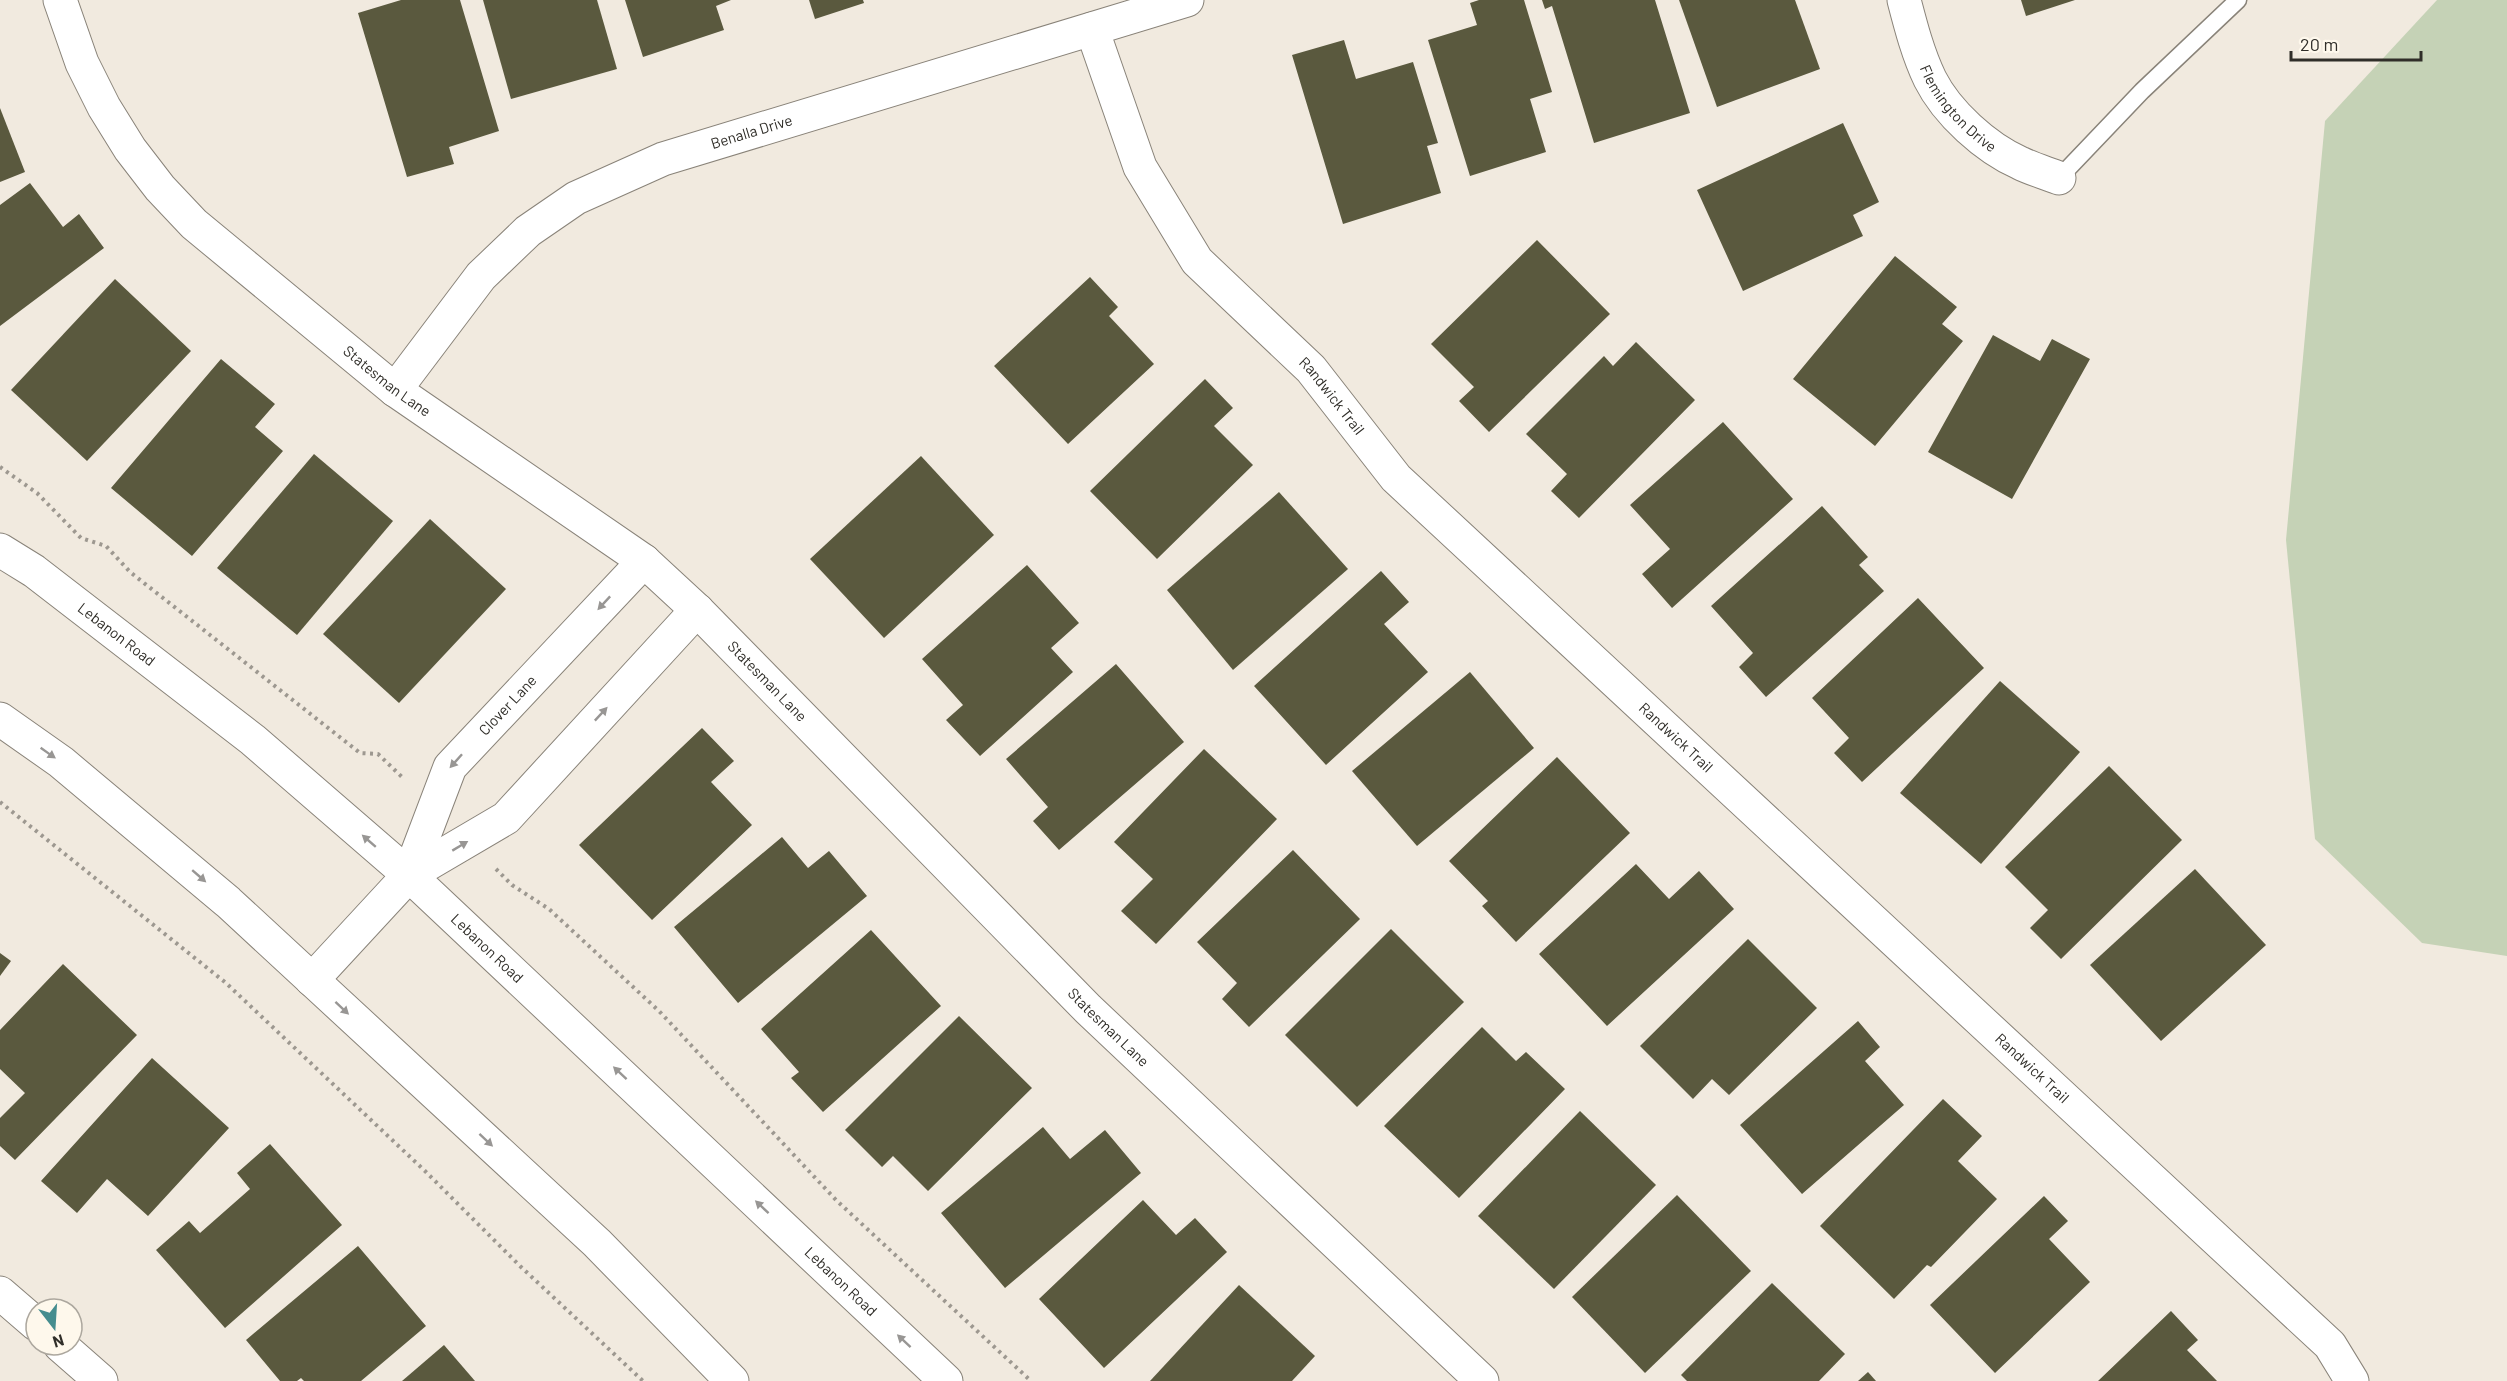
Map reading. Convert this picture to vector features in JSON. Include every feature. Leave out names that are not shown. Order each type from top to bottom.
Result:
[{"type":"street","name":"Statesman Lane","points":[[60,0],[82,63],[104,107],[130,148],[160,188],[194,224],[395,390],[644,561],[697,610],[1088,1009],[1482,1381]]},
{"type":"street","name":"Benalla Drive","points":[[395,390],[481,276],[528,231],[576,198],[663,159],[1186,0]]},
{"type":"street","name":"Flemington Drive","points":[[1904,0],[1912,33],[1931,80],[1955,114],[1982,141],[2019,163],[2059,178]]},
{"type":"street","name":"Randwick Trail","points":[[1092,29],[1140,167],[1197,261],[1311,369],[1396,478],[2330,1345],[2352,1381]]},
{"type":"street","name":"Lebanon Road","points":[[0,550],[34,571],[253,740],[409,875],[946,1381]]},
{"type":"street","name":"Clover Lane","points":[[409,875],[450,767],[644,561]]},
{"type":"street","name":"Clover Lane","points":[[312,980],[409,875],[506,818],[697,610]]},
{"type":"street","points":[[0,719],[61,762],[228,902],[597,1243],[732,1381]]},
{"type":"street","points":[[0,1293],[24,1314]]},
{"type":"street","points":[[74,1357],[101,1381]]},
{"type":"lane","points":[[2059,178],[2142,91],[2238,0]]},
{"type":"path","points":[[0,467],[37,493],[81,538],[106,546],[130,573],[360,753],[378,754],[435,808]]},
{"type":"path","points":[[0,802],[226,983],[426,1171],[520,1266],[643,1381]]},
{"type":"path","points":[[468,841],[512,885],[549,909],[659,1011],[836,1200],[1031,1381]]},
{"type":"shaded area","points":[[2437,0],[2507,0],[2507,956],[2422,943],[2315,839],[2286,540],[2325,121]]},
{"type":"building","points":[[401,0],[460,0],[499,131],[449,147],[454,164],[407,177],[358,13]]},
{"type":"building","points":[[483,0],[597,0],[617,69],[511,99]]},
{"type":"building","points":[[625,0],[731,0],[716,6],[724,30],[643,57]]},
{"type":"building","points":[[809,0],[863,0],[864,3],[815,19]]},
{"type":"building","points":[[1479,0],[1524,0],[1552,92],[1530,99],[1546,152],[1470,176],[1428,40],[1477,25],[1470,3]]},
{"type":"building","points":[[1542,0],[1655,0],[1690,113],[1594,143],[1552,6],[1545,9]]},
{"type":"building","points":[[1679,0],[1795,0],[1820,69],[1717,107]]},
{"type":"building","points":[[2021,0],[2075,0],[2026,16]]},
{"type":"building","points":[[1344,40],[1356,79],[1413,62],[1438,143],[1427,146],[1441,193],[1343,224],[1292,55]]},
{"type":"building","points":[[0,108],[25,172],[0,182]]},
{"type":"building","points":[[1843,123],[1879,202],[1853,215],[1863,236],[1743,291],[1697,190]]},
{"type":"building","points":[[30,183],[63,227],[79,214],[104,248],[0,326],[0,205]]},
{"type":"building","points":[[1537,240],[1610,314],[1489,432],[1459,401],[1474,387],[1431,344]]},
{"type":"building","points":[[1895,256],[1957,307],[1942,324],[1963,341],[1875,446],[1793,379]]},
{"type":"building","points":[[1090,277],[1118,307],[1109,316],[1154,364],[1068,444],[994,366]]},
{"type":"building","points":[[115,279],[191,351],[87,461],[11,390]]},
{"type":"building","points":[[1993,335],[2040,361],[2052,339],[2090,359],[2012,499],[1928,452]]},
{"type":"building","points":[[1636,342],[1695,400],[1579,518],[1551,491],[1567,474],[1526,434],[1604,356],[1613,366]]},
{"type":"building","points":[[221,359],[275,404],[255,427],[283,451],[192,556],[111,488]]},
{"type":"building","points":[[1205,379],[1233,408],[1214,426],[1253,465],[1157,559],[1090,491]]},
{"type":"building","points":[[1723,422],[1793,499],[1672,608],[1642,574],[1670,549],[1630,505]]},
{"type":"building","points":[[314,454],[393,521],[297,635],[217,568]]},
{"type":"building","points":[[921,456],[994,535],[884,638],[810,559]]},
{"type":"building","points":[[1279,492],[1348,569],[1233,670],[1167,590]]},
{"type":"building","points":[[1822,506],[1868,557],[1859,565],[1884,591],[1766,697],[1739,667],[1753,653],[1711,606]]},
{"type":"building","points":[[430,519],[506,589],[399,703],[323,634]]},
{"type":"building","points":[[1027,565],[1079,623],[1051,648],[1073,672],[980,756],[946,720],[963,705],[922,659]]},
{"type":"building","points":[[1381,571],[1409,602],[1384,624],[1428,672],[1326,765],[1254,686]]},
{"type":"building","points":[[1918,598],[1984,668],[1862,782],[1834,753],[1849,738],[1812,698]]},
{"type":"building","points":[[1116,664],[1184,742],[1059,850],[1033,821],[1048,807],[1006,759]]},
{"type":"building","points":[[1470,672],[1534,748],[1417,846],[1352,771]]},
{"type":"building","points":[[2000,681],[2080,752],[1981,864],[1900,793]]},
{"type":"building","points":[[702,728],[734,761],[711,782],[752,825],[652,920],[579,845]]},
{"type":"building","points":[[1204,749],[1277,819],[1156,944],[1121,911],[1153,879],[1114,842]]},
{"type":"building","points":[[1557,757],[1630,833],[1516,942],[1482,906],[1488,901],[1449,861]]},
{"type":"building","points":[[2109,766],[2182,840],[2061,959],[2030,928],[2048,910],[2005,867]]},
{"type":"building","points":[[782,837],[808,868],[829,851],[867,896],[738,1003],[674,927]]},
{"type":"building","points":[[1293,850],[1360,919],[1249,1027],[1222,999],[1237,983],[1197,942]]},
{"type":"building","points":[[1636,864],[1669,899],[1699,871],[1734,909],[1607,1026],[1539,954]]},
{"type":"building","points":[[2195,869],[2266,945],[2161,1041],[2090,965]]},
{"type":"building","points":[[1391,929],[1464,1002],[1357,1107],[1285,1035]]},
{"type":"building","points":[[871,930],[941,1006],[823,1112],[791,1078],[799,1072],[761,1029]]},
{"type":"building","points":[[1748,939],[1817,1008],[1729,1095],[1712,1079],[1693,1099],[1640,1046]]},
{"type":"building","points":[[0,953],[11,961],[0,976]]},
{"type":"building","points":[[63,964],[137,1035],[15,1160],[0,1146],[0,1118],[25,1093],[0,1069],[0,1030]]},
{"type":"building","points":[[959,1016],[1032,1088],[928,1191],[893,1156],[882,1167],[845,1130]]},
{"type":"building","points":[[1858,1021],[1880,1047],[1865,1061],[1904,1105],[1802,1194],[1740,1125]]},
{"type":"building","points":[[1482,1027],[1516,1061],[1526,1052],[1565,1089],[1459,1198],[1384,1126]]},
{"type":"building","points":[[152,1058],[229,1128],[148,1216],[107,1179],[77,1213],[41,1181]]},
{"type":"building","points":[[1943,1099],[1982,1136],[1958,1161],[1997,1199],[1931,1267],[1927,1265],[1894,1299],[1820,1226]]},
{"type":"building","points":[[1580,1111],[1656,1185],[1554,1289],[1478,1216]]},
{"type":"building","points":[[1043,1127],[1070,1159],[1105,1130],[1141,1173],[1005,1288],[941,1213]]},
{"type":"building","points":[[270,1144],[342,1225],[225,1328],[156,1250],[189,1221],[200,1233],[250,1189],[237,1173]]},
{"type":"building","points":[[1677,1195],[1751,1271],[1645,1373],[1572,1297]]},
{"type":"building","points":[[2044,1196],[2068,1221],[2049,1239],[2090,1282],[1995,1373],[1930,1305]]},
{"type":"building","points":[[1143,1200],[1176,1235],[1195,1218],[1227,1252],[1104,1368],[1039,1299]]},
{"type":"building","points":[[358,1246],[426,1326],[361,1381],[304,1381],[301,1378],[297,1381],[280,1381],[246,1340]]},
{"type":"building","points":[[1772,1283],[1845,1354],[1819,1381],[1687,1381],[1681,1375]]},
{"type":"building","points":[[1239,1285],[1315,1356],[1292,1381],[1150,1381]]},
{"type":"building","points":[[2171,1311],[2198,1340],[2187,1350],[2217,1381],[2098,1381]]},
{"type":"building","points":[[444,1345],[475,1381],[402,1381]]},
{"type":"building","points":[[1868,1372],[1876,1381],[1858,1381]]}]
